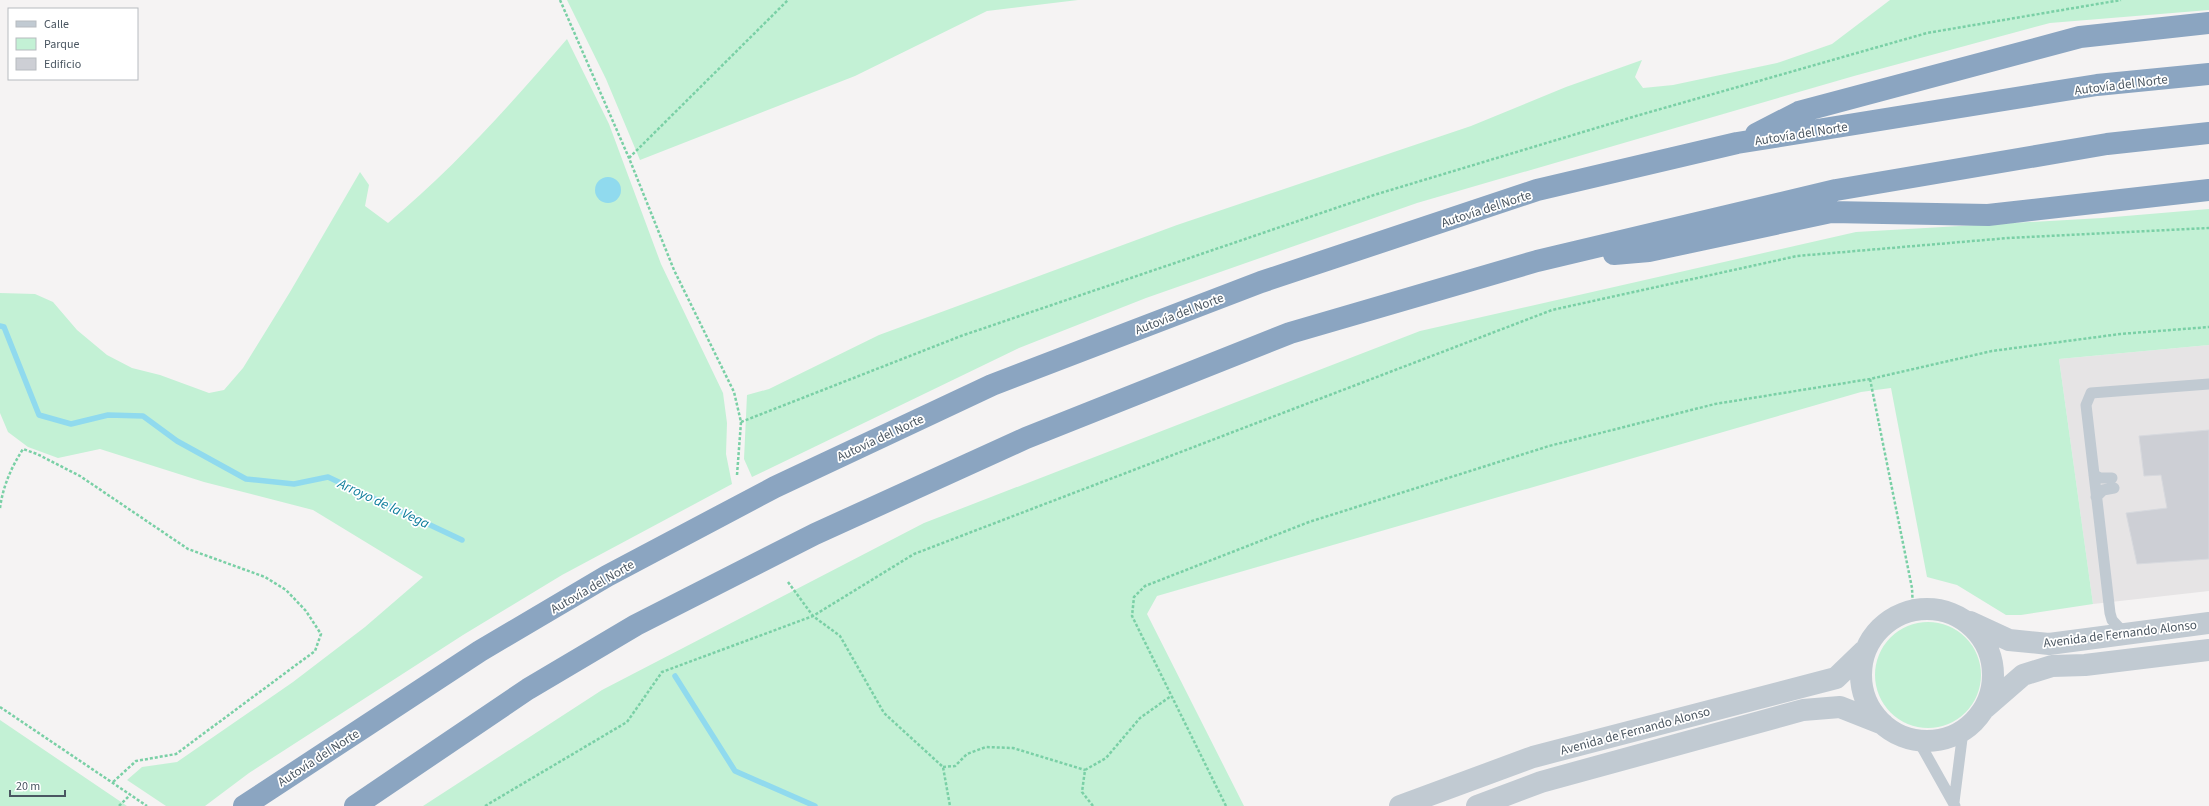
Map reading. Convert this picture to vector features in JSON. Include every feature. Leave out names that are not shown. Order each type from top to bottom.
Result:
[{"type":"highway","points":[[1737,143],[1798,112],[2080,37],[2209,23]]},
{"type":"highway","name":"Autovía del Norte","points":[[244,806],[480,652],[607,576],[775,487],[992,385],[1261,282],[1537,190],[1737,143],[2097,85],[2209,74]]},
{"type":"highway","points":[[355,806],[528,689],[636,625],[816,534],[1026,438],[1290,333],[1537,261],[1836,190],[2107,144],[2209,133]]},
{"type":"highway","points":[[1537,261],[1649,251],[1831,212],[1988,214],[2209,190]]},
{"type":"street","points":[[1930,608],[1947,611],[1963,619],[1978,632],[1989,649],[1993,669],[1992,690],[1984,709],[1975,721],[1962,731],[1934,741],[1918,740],[1899,735],[1882,724],[1870,709],[1862,690],[1860,671],[1864,651],[1872,637],[1883,624],[1897,615],[1913,610],[1930,608]]},
{"type":"street","name":"Avenida de Fernando Alonso","points":[[1963,619],[2009,640],[2049,644],[2209,623]]},
{"type":"street","name":"Avenida de Fernando Alonso","points":[[1984,709],[2023,675],[2052,666],[2085,665],[2209,650]]},
{"type":"street","name":"Avenida de Fernando Alonso","points":[[1400,806],[1533,757],[1836,678],[1864,651]]},
{"type":"street","name":"Avenida de Fernando Alonso","points":[[1477,806],[1541,782],[1803,710],[1840,707],[1882,724]]},
{"type":"lane","points":[[2125,634],[2112,620],[2110,613],[2086,405],[2091,393],[2209,384]]},
{"type":"lane","points":[[2094,475],[2113,483],[2103,490],[2096,498]]},
{"type":"lane","points":[[1954,804],[1962,731]]},
{"type":"lane","points":[[1918,740],[1954,804]]},
{"type":"path","points":[[560,0],[629,158],[674,270],[734,392],[741,422],[737,475]]},
{"type":"path","points":[[629,158],[788,0]]},
{"type":"path","points":[[741,422],[960,336],[1389,191],[1636,116],[1927,33],[2121,0]]},
{"type":"path","points":[[485,806],[627,722],[662,672],[813,616],[914,554],[1552,310],[1797,256],[2008,238],[2209,228]]},
{"type":"path","points":[[1226,806],[1132,616],[1134,597],[1145,586],[1309,522],[1549,446],[1715,404],[1870,379],[1992,351],[2120,334],[2209,327]]},
{"type":"path","points":[[1870,379],[1912,588],[1913,610]]},
{"type":"path","points":[[0,508],[2,495],[10,469],[23,449],[37,454],[80,476],[188,549],[265,577],[286,590],[306,611],[321,634],[315,651],[176,754],[136,761],[112,783]]},
{"type":"path","points":[[788,582],[813,616],[840,636],[884,714],[943,767],[950,806]]},
{"type":"path","points":[[943,767],[955,766],[967,754],[986,747],[1013,748],[1085,770],[1106,758],[1140,718],[1171,696]]},
{"type":"path","points":[[0,707],[147,806]]},
{"type":"path","points":[[1085,770],[1082,792],[1093,806]]},
{"type":"path","points":[[119,806],[130,795]]},
{"type":"shaded area","points":[[2209,345],[2209,591],[2093,604],[2059,359]]},
{"type":"green space","points":[[567,0],[1078,0],[987,11],[855,76],[640,160],[606,79]]},
{"type":"green space","points":[[1890,0],[2209,0],[2209,10],[2050,23],[1854,76],[1417,203],[1146,298],[1019,348],[752,477],[744,459],[747,395],[769,389],[879,335],[1177,225],[1471,126],[1566,87],[1642,60],[1635,77],[1643,88],[1673,85],[1777,63],[1832,44]]},
{"type":"green space","points":[[567,39],[609,124],[661,264],[723,393],[727,423],[726,454],[732,484],[562,575],[463,635],[249,773],[205,806],[166,806],[127,780],[142,767],[177,762],[293,682],[365,627],[423,577],[313,510],[204,482],[100,449],[58,458],[28,447],[8,432],[0,413],[0,293],[35,294],[53,302],[77,330],[107,355],[132,368],[160,375],[209,393],[224,390],[243,368],[290,292],[360,172],[369,185],[365,206],[388,223],[436,180],[482,134]]},
{"type":"green space","points":[[2209,209],[2209,345],[2059,359],[2093,604],[2021,615],[2006,615],[1957,585],[1927,577],[1891,388],[1861,392],[1157,596],[1147,614],[1244,806],[423,806],[602,690],[924,523],[1420,331],[1856,232],[2102,218]]},
{"type":"green space","points":[[1928,622],[1948,626],[1966,637],[1977,655],[1981,675],[1977,695],[1966,713],[1948,724],[1928,728],[1908,724],[1890,713],[1879,695],[1875,675],[1879,655],[1890,637],[1908,626]]},
{"type":"green space","points":[[0,720],[127,806],[0,806]]},
{"type":"water","points":[[608,177],[617,181],[621,190],[617,199],[608,203],[599,199],[595,190],[599,181]]},
{"type":"building","points":[[2209,430],[2209,559],[2137,564],[2126,513],[2167,508],[2161,475],[2144,476],[2139,436]]},
{"type":"waterway","name":"Arroyo de la Vega","points":[[0,326],[4,327],[39,415],[71,424],[108,415],[143,416],[177,441],[246,479],[294,484],[328,477],[462,540]]},
{"type":"waterway","name":"Arroyo de la Vega","points":[[675,676],[735,771],[815,806]]}]
